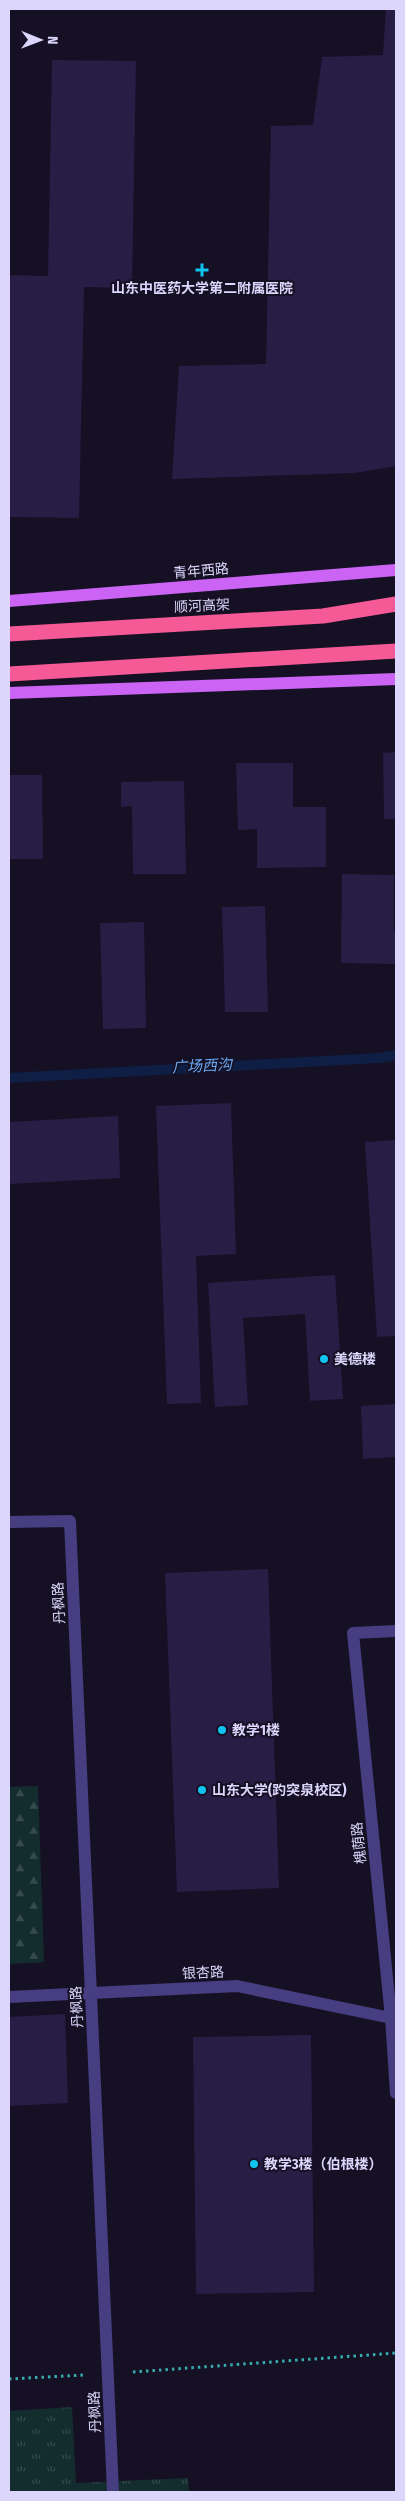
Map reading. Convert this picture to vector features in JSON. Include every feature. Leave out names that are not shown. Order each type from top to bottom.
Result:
[{"type":"highway","name":"顺河高架","points":[[9,634],[323,616],[396,604]]},
{"type":"highway","points":[[9,674],[396,651]]},
{"type":"main road","name":"青年西路","points":[[9,601],[396,570]]},
{"type":"main road","points":[[9,693],[396,679]]},
{"type":"lane","name":"丹枫路","points":[[9,1522],[70,1521],[113,2492]]},
{"type":"lane","name":"槐荫路","points":[[396,1632],[353,1633],[394,2019],[396,2093]]},
{"type":"lane","name":"银杏路","points":[[9,1997],[237,1986],[394,2019]]},
{"type":"path","points":[[9,2379],[108,2374],[396,2353]]},
{"type":"green space","points":[[38,1786],[44,1962],[9,1964],[9,1787]]},
{"type":"green space","points":[[72,2407],[76,2483],[188,2478],[189,2492],[9,2492],[9,2411]]},
{"type":"building","points":[[386,9],[396,9],[396,466],[355,473],[172,479],[179,366],[266,364],[271,126],[313,125],[322,57],[383,55]]},
{"type":"building","points":[[52,60],[136,61],[132,288],[84,287],[79,518],[9,517],[9,275],[48,276]]},
{"type":"building","points":[[396,752],[396,819],[384,819],[383,753]]},
{"type":"building","points":[[236,763],[293,763],[293,807],[326,807],[326,867],[257,868],[257,829],[238,830]]},
{"type":"building","points":[[9,775],[42,775],[43,859],[9,859]]},
{"type":"building","points":[[184,781],[186,874],[133,874],[132,806],[121,807],[121,782]]},
{"type":"building","points":[[342,874],[394,875],[396,964],[341,963]]},
{"type":"building","points":[[265,906],[268,1012],[225,1012],[222,907]]},
{"type":"building","points":[[144,922],[146,1028],[103,1029],[100,923]]},
{"type":"building","points":[[231,1103],[236,1254],[196,1256],[201,1403],[167,1404],[156,1106]]},
{"type":"building","points":[[118,1116],[120,1178],[9,1184],[9,1122]]},
{"type":"building","points":[[396,1140],[396,1336],[377,1337],[365,1142]]},
{"type":"building","name":"美德楼","points":[[335,1275],[343,1399],[310,1401],[305,1314],[243,1318],[248,1405],[215,1407],[208,1283]]},
{"type":"building","points":[[396,1404],[396,1457],[363,1459],[361,1406]]},
{"type":"building","name":"教学1楼","points":[[268,1569],[279,1888],[177,1892],[165,1573]]},
{"type":"building","points":[[65,2014],[68,2103],[9,2106],[9,2017]]},
{"type":"building","name":"教学3楼（伯根楼）","points":[[311,2035],[314,2292],[196,2294],[193,2037]]},
{"type":"waterway","name":"广场西沟","points":[[9,1078],[379,1058],[396,1055]]},
{"type":"place","name":"山东中医药大学第二附属医院","points":[[202,270]]},
{"type":"place","name":"美德楼","points":[[324,1359]]},
{"type":"place","name":"教学1楼","points":[[222,1730]]},
{"type":"place","name":"山东大学(趵突泉校区)","points":[[202,1790]]},
{"type":"place","name":"教学3楼（伯根楼）","points":[[254,2164]]}]
